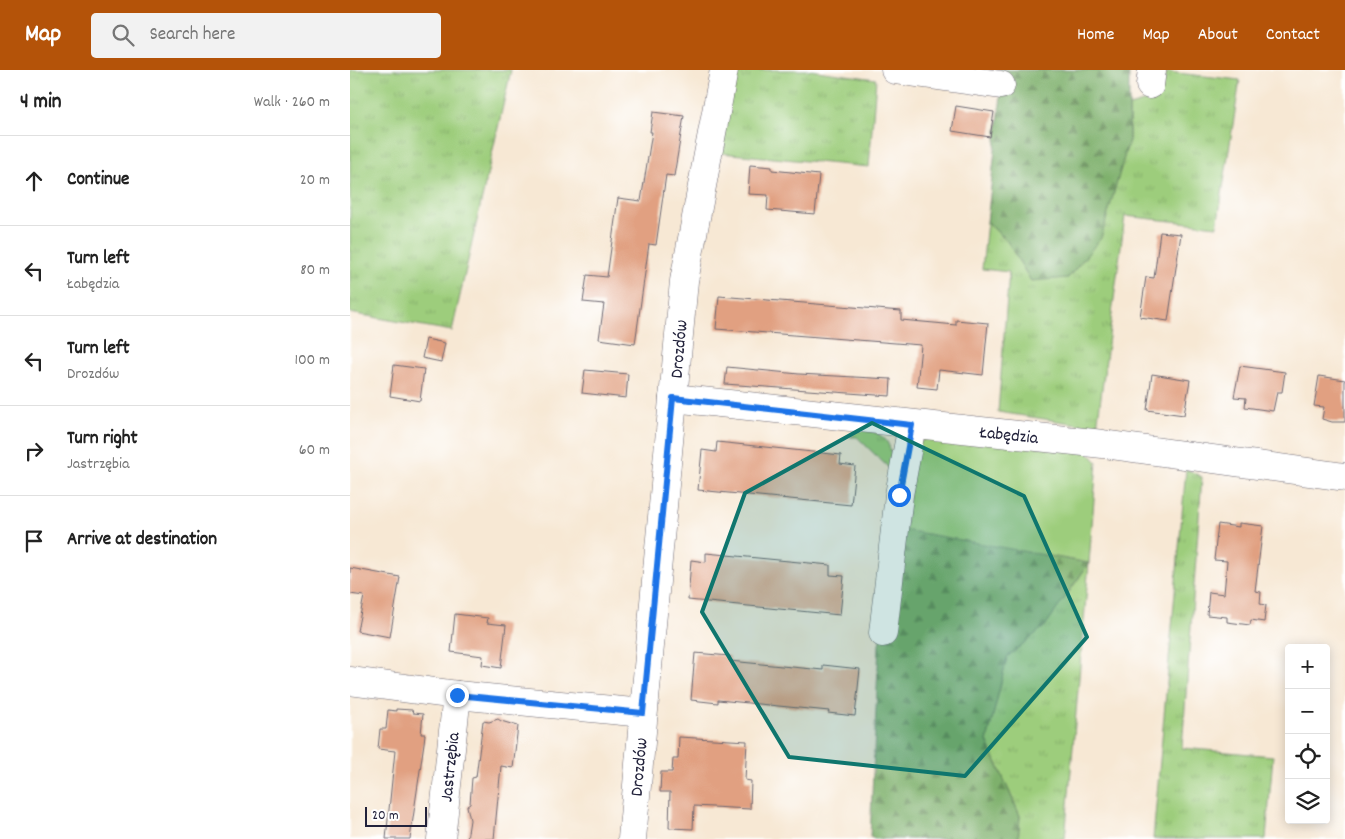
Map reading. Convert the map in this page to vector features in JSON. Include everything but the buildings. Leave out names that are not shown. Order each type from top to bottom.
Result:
[{"type":"street","name":"Drozdów","points":[[632,839],[684,281],[724,70]]},
{"type":"street","points":[[895,70],[1001,85]]},
{"type":"street","name":"Łabędzia","points":[[673,398],[1047,438],[1196,468],[1345,477]]},
{"type":"street","points":[[883,633],[900,488],[912,425]]},
{"type":"street","points":[[350,681],[457,695],[643,713]]},
{"type":"street","name":"Jastrzębia","points":[[441,839],[457,695]]},
{"type":"highlighted area","points":[[872,423],[1024,496],[1087,637],[965,776],[789,757],[702,612],[745,493]]},
{"type":"green space","points":[[350,70],[511,70],[452,331],[350,313]]},
{"type":"green space","points":[[738,70],[809,70],[876,79],[869,167],[721,153],[731,76]]},
{"type":"green space","points":[[1000,70],[1129,70],[1129,140],[1101,238],[1068,278],[1031,281],[1007,241],[987,222],[1001,95]]},
{"type":"green space","points":[[1168,72],[1240,80],[1217,226],[1125,216],[1097,427],[998,412],[1009,272],[982,269],[987,222],[1007,241],[1031,281],[1129,140],[1129,106],[1150,100]]},
{"type":"green space","points":[[860,429],[877,434],[887,442],[890,447],[892,471],[857,437],[850,437]]},
{"type":"green space","points":[[932,435],[1088,452],[1097,462],[1089,563],[905,530],[916,444]]},
{"type":"green space","points":[[1186,469],[1202,477],[1182,748],[1273,756],[1266,839],[1153,839]]},
{"type":"green space","points":[[905,530],[1089,563],[1045,626],[1007,657],[987,741],[1020,816],[1018,839],[875,839],[870,837],[879,644]]},
{"type":"green space","points":[[1089,563],[1065,839],[1018,839],[1020,816],[987,741],[1007,657],[1045,626]]},
{"type":"route","points":[[457,695],[643,713],[673,398],[912,425],[899,495]]}]
